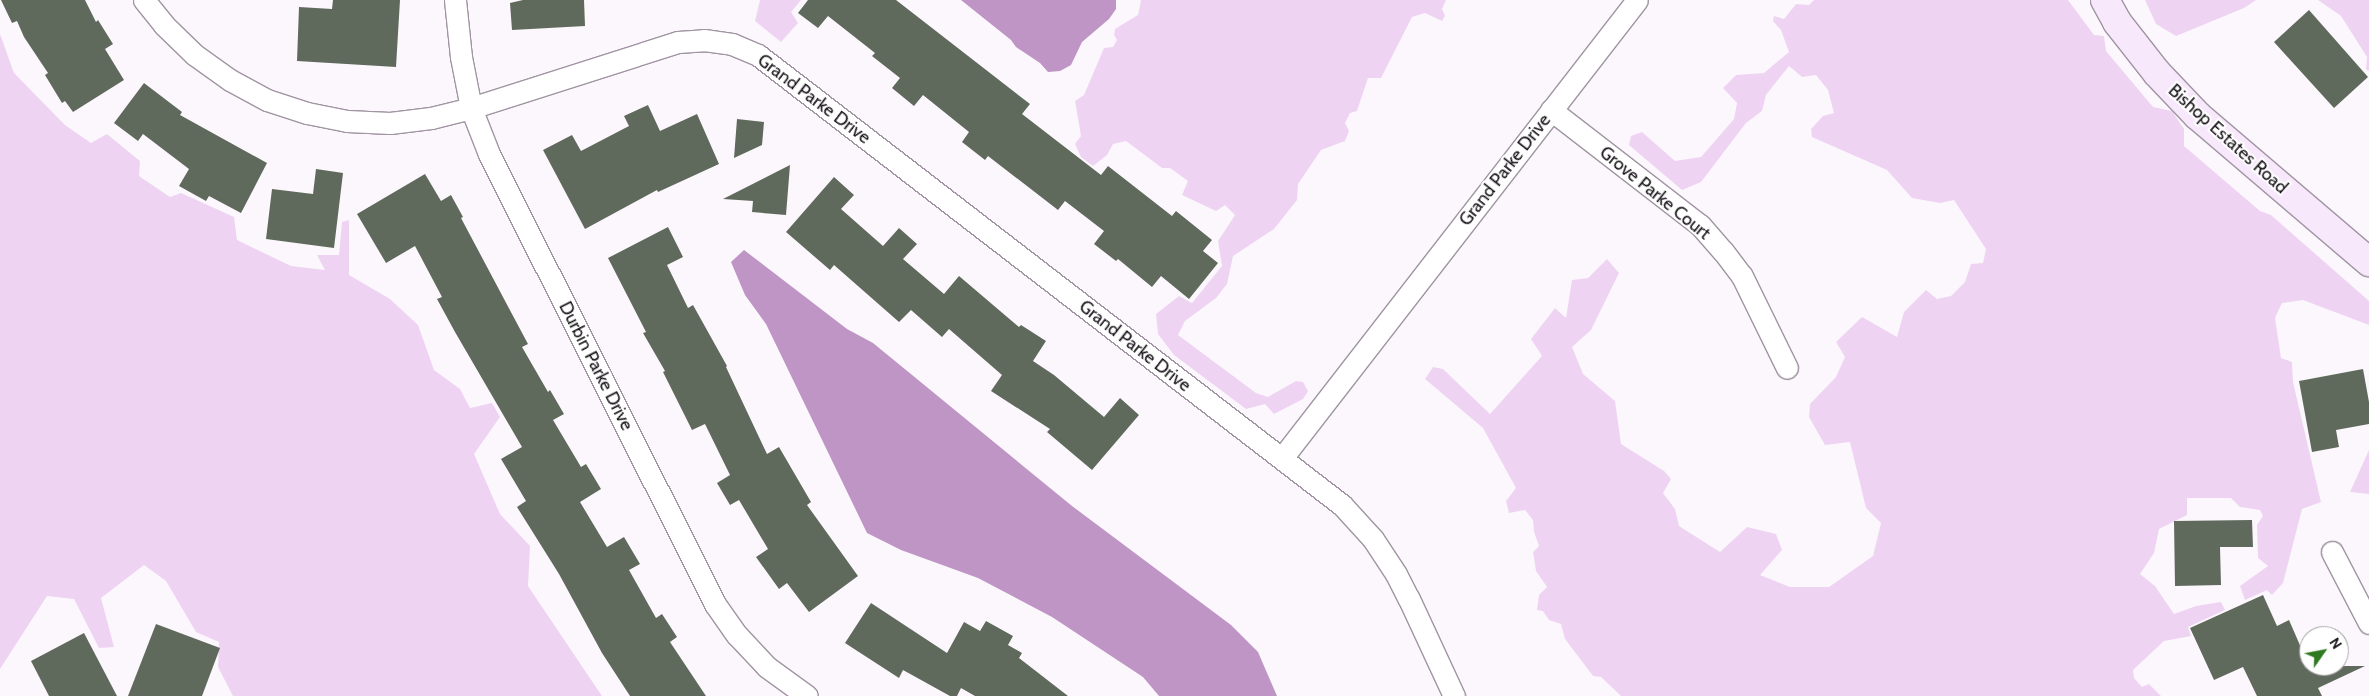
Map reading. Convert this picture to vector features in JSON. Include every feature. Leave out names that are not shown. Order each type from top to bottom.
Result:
[{"type":"street","name":"Grand Parke Drive","points":[[144,0],[164,25],[195,55],[230,80],[267,100],[306,113],[346,121],[390,123],[431,118],[471,108],[678,42],[704,40],[732,44],[758,55],[1342,505],[1373,538],[1410,599],[1454,696]]},
{"type":"street","name":"Durbin Parke Drive","points":[[455,0],[461,57],[471,108],[489,154],[715,604],[737,635],[767,667],[807,696]]},
{"type":"street","name":"Grand Parke Drive","points":[[1282,458],[1637,0]]},
{"type":"street","name":"Bishop Estates Road","points":[[2105,0],[2117,22],[2157,73],[2198,116],[2369,262]]},
{"type":"street","name":"Grove Parke Court","points":[[1552,110],[1700,225],[1742,276],[1787,368]]},
{"type":"street","points":[[2332,552],[2369,623]]},
{"type":"shaded area","points":[[760,0],[801,0],[791,12],[798,23],[781,42],[755,21]]},
{"type":"shaded area","points":[[961,0],[1116,0],[1116,9],[1109,19],[1082,42],[1071,65],[1060,71],[1048,72],[1040,63],[1016,47],[1011,40]]},
{"type":"shaded area","points":[[1141,0],[1446,0],[1442,9],[1445,16],[1442,21],[1425,13],[1412,17],[1381,78],[1368,78],[1357,111],[1350,113],[1345,123],[1349,131],[1345,141],[1321,150],[1298,184],[1297,200],[1274,229],[1233,256],[1227,284],[1216,298],[1185,321],[1178,335],[1256,393],[1268,397],[1296,381],[1303,382],[1308,391],[1303,399],[1274,414],[1265,404],[1246,409],[1174,355],[1158,334],[1156,314],[1179,296],[1192,303],[1222,266],[1218,241],[1235,215],[1225,205],[1216,211],[1182,195],[1188,181],[1170,168],[1162,168],[1126,141],[1113,144],[1107,155],[1093,166],[1081,157],[1075,144],[1081,136],[1075,101],[1084,95],[1104,48],[1113,47],[1117,40],[1114,35],[1115,29],[1138,15]]},
{"type":"shaded area","points":[[1814,0],[2068,0],[2094,35],[2104,36],[2106,51],[2153,107],[2172,111],[2184,129],[2184,146],[2260,211],[2271,215],[2369,301],[2369,325],[2303,300],[2282,303],[2275,318],[2281,358],[2292,362],[2293,382],[2321,502],[2302,509],[2283,583],[2272,595],[2267,590],[2245,600],[2240,586],[2268,566],[2258,558],[2257,525],[2263,516],[2260,510],[2240,507],[2231,498],[2187,498],[2187,515],[2159,529],[2154,553],[2140,574],[2155,586],[2174,614],[2196,606],[2221,602],[2225,610],[2188,627],[2191,636],[2164,641],[2133,670],[2134,678],[2142,687],[2149,684],[2161,696],[1621,696],[1601,677],[1593,676],[1565,639],[1561,624],[1549,620],[1543,611],[1537,610],[1539,595],[1547,587],[1536,571],[1533,552],[1539,546],[1534,532],[1533,520],[1525,510],[1509,513],[1506,501],[1516,488],[1483,428],[1425,379],[1433,367],[1443,369],[1490,414],[1542,356],[1531,339],[1555,308],[1566,318],[1572,280],[1588,278],[1607,259],[1619,273],[1591,330],[1572,347],[1583,374],[1615,401],[1621,444],[1664,471],[1671,479],[1663,493],[1675,509],[1679,526],[1720,552],[1747,527],[1776,534],[1782,550],[1760,575],[1790,587],[1829,587],[1873,556],[1881,523],[1866,508],[1850,442],[1825,445],[1809,417],[1810,404],[1836,377],[1845,357],[1836,342],[1862,317],[1897,337],[1904,312],[1926,290],[1937,299],[1951,296],[1965,282],[1971,264],[1983,263],[1986,249],[1954,200],[1940,203],[1912,198],[1887,170],[1812,137],[1811,129],[1823,116],[1834,113],[1828,90],[1816,75],[1802,77],[1789,66],[1766,95],[1762,111],[1746,123],[1701,182],[1682,190],[1629,145],[1631,136],[1642,132],[1675,161],[1701,157],[1734,119],[1737,103],[1723,88],[1736,75],[1764,73],[1789,52],[1781,30],[1773,21],[1774,16],[1784,19],[1796,4],[1809,5]]},
{"type":"shaded area","points":[[2145,0],[2256,0],[2244,8],[2176,36],[2156,24]]},
{"type":"shaded area","points":[[2318,0],[2369,0],[2369,71],[2366,69],[2367,57],[2341,16]]},
{"type":"shaded area","points":[[0,34],[14,73],[65,125],[91,143],[107,134],[140,161],[139,176],[170,197],[181,193],[234,217],[237,240],[291,266],[325,270],[317,255],[339,255],[342,222],[349,220],[349,275],[390,299],[418,325],[434,370],[460,389],[470,408],[492,403],[500,417],[474,454],[500,514],[530,546],[528,586],[602,696],[233,696],[218,667],[219,642],[196,632],[166,581],[144,565],[101,598],[114,647],[99,648],[74,599],[47,596],[0,669]]},
{"type":"shaded area","points":[[744,250],[847,329],[873,343],[1072,506],[1231,625],[1258,652],[1277,696],[1159,696],[1143,677],[1052,617],[978,578],[901,550],[867,533],[766,324],[745,295],[731,262]]},
{"type":"shaded area","points":[[2369,450],[2369,494],[2350,492]]},
{"type":"building","points":[[1,0],[85,0],[96,22],[98,20],[113,44],[105,49],[124,80],[73,112],[65,101],[62,103],[45,75],[48,73],[24,37],[17,21],[12,23]]},
{"type":"building","points":[[333,0],[400,0],[396,67],[297,61],[299,7],[332,9]]},
{"type":"building","points":[[523,0],[584,0],[585,26],[512,30],[510,3]]},
{"type":"building","points":[[808,0],[896,0],[1030,104],[1022,114],[1101,175],[1108,166],[1172,216],[1176,211],[1212,240],[1203,251],[1218,263],[1189,299],[1161,276],[1152,287],[1118,259],[1116,261],[1094,244],[1104,231],[1065,201],[1058,210],[988,156],[985,160],[962,142],[969,132],[923,95],[914,106],[892,88],[900,78],[872,56],[875,53],[828,16],[818,28],[798,13]]},
{"type":"building","points":[[2309,10],[2368,77],[2334,108],[2274,42]]},
{"type":"building","points":[[144,83],[182,112],[180,115],[267,163],[241,213],[209,196],[206,201],[179,186],[189,169],[143,134],[138,141],[114,123]]},
{"type":"building","points":[[648,105],[660,131],[697,114],[719,164],[658,192],[657,190],[585,229],[543,150],[572,135],[581,151],[629,126],[624,116]]},
{"type":"building","points":[[737,119],[764,122],[762,145],[734,158]]},
{"type":"building","points":[[790,165],[786,215],[752,212],[753,201],[723,199]]},
{"type":"building","points":[[316,169],[343,173],[334,248],[266,239],[272,189],[313,194]]},
{"type":"building","points":[[425,174],[441,201],[451,195],[463,217],[461,218],[528,344],[522,347],[548,392],[550,390],[564,414],[553,420],[581,467],[586,464],[601,489],[580,502],[607,547],[624,537],[640,564],[629,570],[656,618],[662,614],[677,637],[670,642],[706,696],[630,696],[602,653],[559,574],[517,507],[526,501],[501,459],[522,447],[437,299],[442,297],[415,246],[386,263],[357,214]]},
{"type":"building","points":[[834,177],[854,195],[841,209],[883,246],[899,228],[917,244],[903,259],[944,294],[959,276],[1019,327],[1021,325],[1046,341],[1033,361],[1054,375],[1104,417],[1120,398],[1139,415],[1092,470],[1047,432],[1050,429],[991,391],[1002,375],[949,329],[942,337],[911,310],[899,322],[834,265],[830,270],[786,232]]},
{"type":"building","points":[[668,227],[683,257],[667,265],[688,308],[693,305],[727,366],[767,454],[779,447],[811,502],[807,505],[858,576],[809,612],[787,583],[779,589],[756,557],[768,549],[739,500],[730,505],[717,483],[730,475],[705,424],[692,430],[663,372],[665,371],[643,333],[646,332],[608,258]]},
{"type":"building","points":[[2363,369],[2369,402],[2369,424],[2336,430],[2339,447],[2312,452],[2299,381]]},
{"type":"building","points":[[2252,520],[2253,547],[2220,547],[2221,585],[2175,586],[2174,521]]},
{"type":"building","points":[[2263,595],[2277,626],[2289,620],[2299,643],[2299,676],[2344,676],[2318,688],[2322,696],[2257,696],[2243,667],[2214,680],[2190,628]]},
{"type":"building","points":[[871,603],[947,653],[964,622],[980,631],[986,621],[1013,636],[1008,645],[1022,653],[1019,658],[1068,696],[975,696],[961,688],[957,696],[950,696],[903,670],[899,678],[845,643]]},
{"type":"building","points":[[156,624],[220,648],[202,696],[128,696]]},
{"type":"building","points":[[84,633],[117,696],[49,696],[31,661]]},
{"type":"building","points":[[2349,666],[2365,666],[2349,673]]}]
